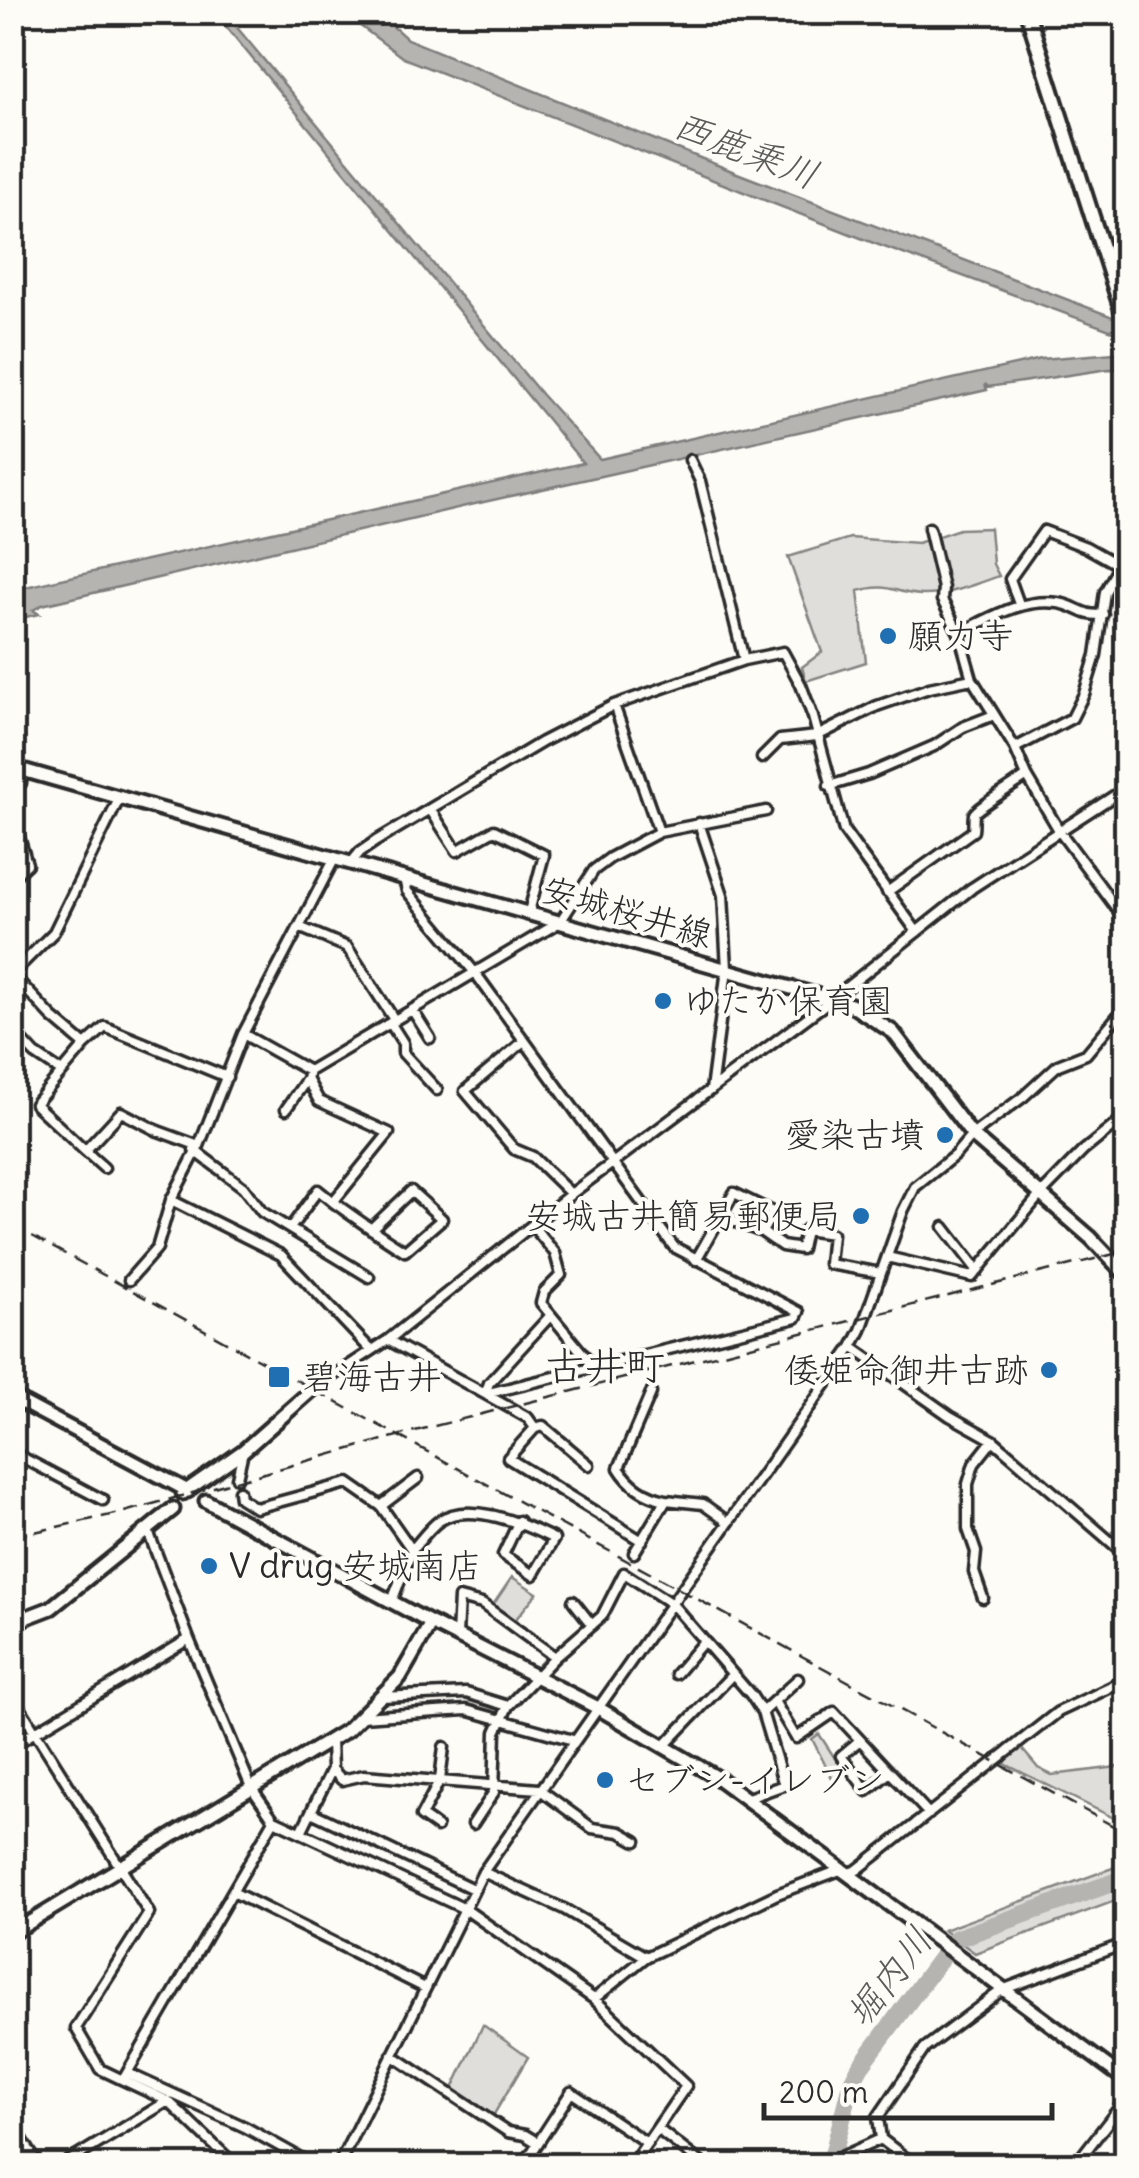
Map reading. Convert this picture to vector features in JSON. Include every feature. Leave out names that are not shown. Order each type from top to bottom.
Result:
[{"type":"main road","points":[[1027,12],[1126,324]]},
{"type":"street","points":[[690,460],[700,481],[744,660]]},
{"type":"street","points":[[929,528],[942,581],[942,600],[959,633],[972,679],[1060,832],[1126,922]]},
{"type":"street","points":[[1018,604],[1010,580],[1044,532],[1086,547],[1118,565]]},
{"type":"street","points":[[1015,748],[1072,718],[1096,655],[1105,592],[1126,553]]},
{"type":"street","points":[[959,633],[1018,604],[1063,603],[1090,617],[1103,614]]},
{"type":"street","points":[[352,863],[360,852],[430,809],[542,742],[614,706],[744,660],[782,652],[801,685],[844,831],[917,932]]},
{"type":"street","points":[[762,758],[780,740],[817,736],[876,706],[972,679]]},
{"type":"street","points":[[614,706],[659,832]]},
{"type":"street","points":[[830,786],[934,746],[963,727],[994,715]]},
{"type":"street","points":[[12,786],[22,783],[18,769]]},
{"type":"street","name":"安城桜井線","points":[[18,769],[862,1010],[893,1032],[972,1135],[1091,1238],[1126,1276]]},
{"type":"street","points":[[887,892],[973,830],[977,808],[1002,796],[1027,776]]},
{"type":"street","points":[[12,1397],[186,1491],[243,1450],[312,1390],[388,1340],[571,1194],[832,999],[972,888],[1126,788]]},
{"type":"street","points":[[86,1044],[52,1017],[12,974],[54,932],[120,797]]},
{"type":"street","points":[[430,809],[457,851],[494,830],[544,855],[529,912]]},
{"type":"street","points":[[286,1108],[308,1075],[560,922],[594,870],[659,832],[766,811]]},
{"type":"street","points":[[12,813],[27,864],[12,878]]},
{"type":"street","points":[[699,823],[723,895],[727,969],[712,1090]]},
{"type":"street","points":[[129,1280],[157,1248],[171,1200],[197,1148],[242,1034],[335,858]]},
{"type":"street","points":[[404,878],[407,891],[476,974],[674,1247],[798,1310],[798,1316],[485,1394]]},
{"type":"street","points":[[299,927],[347,946],[404,1043],[402,1054],[437,1090]]},
{"type":"street","points":[[338,2166],[483,1872],[852,1347],[915,1187],[1058,1065],[1086,1054],[1126,1006]]},
{"type":"street","points":[[413,1011],[430,1038]]},
{"type":"street","points":[[104,1168],[35,1104],[105,1027],[227,1077]]},
{"type":"street","points":[[12,1030],[35,1054],[62,1072]]},
{"type":"street","points":[[242,1034],[308,1075],[319,1101],[389,1133],[332,1202]]},
{"type":"street","points":[[524,1041],[465,1091],[514,1148],[533,1157],[571,1194]]},
{"type":"street","points":[[84,1151],[121,1112],[197,1148],[244,1187],[262,1212],[369,1278]]},
{"type":"street","points":[[887,1257],[972,1278],[1040,1194],[1082,1150],[1126,1116]]},
{"type":"street","points":[[291,1227],[318,1190],[332,1202],[371,1229],[406,1251],[442,1219],[411,1191],[371,1229]]},
{"type":"street","points":[[696,1260],[734,1193],[772,1212],[762,1232]]},
{"type":"street","points":[[171,1200],[281,1255],[371,1350]]},
{"type":"street","points":[[722,1217],[762,1232],[782,1246],[801,1249],[805,1230],[832,1234],[829,1264],[881,1272]]},
{"type":"street","points":[[532,1225],[555,1252],[560,1275],[544,1292],[541,1303],[593,1366]]},
{"type":"street","points":[[944,1227],[978,1271]]},
{"type":"street","points":[[485,1394],[489,1383],[552,1315]]},
{"type":"street","points":[[388,1340],[528,1418],[536,1428]]},
{"type":"street","points":[[852,1347],[950,1416],[993,1440],[1126,1555]]},
{"type":"street","points":[[651,1393],[619,1468],[627,1481],[651,1497],[703,1504],[728,1522]]},
{"type":"street","points":[[589,1465],[542,1426],[508,1458],[642,1541]]},
{"type":"street","points":[[983,1598],[974,1572],[976,1552],[968,1528],[968,1484],[974,1464],[993,1440]]},
{"type":"street","points":[[237,1478],[243,1450]]},
{"type":"street","points":[[12,1452],[103,1500]]},
{"type":"street","points":[[381,1506],[418,1478]]},
{"type":"street","points":[[239,1491],[240,1498],[256,1508],[348,1483],[381,1506],[412,1550]]},
{"type":"street","points":[[634,1554],[666,1500]]},
{"type":"street","points":[[206,1501],[431,1624],[598,1708],[748,1798],[1126,2080]]},
{"type":"street","points":[[12,1623],[51,1608],[172,1509]]},
{"type":"street","points":[[392,1601],[412,1550],[440,1521],[459,1512],[519,1521],[554,1539],[533,1576],[503,1555],[519,1521]]},
{"type":"street","points":[[148,1531],[251,1787],[274,1820],[466,1909],[594,1999],[686,2086],[632,2166]]},
{"type":"street","points":[[474,1824],[494,1792],[496,1732],[508,1706],[602,1616],[624,1573],[672,1604],[731,1676],[751,1694],[762,1712],[784,1784],[748,1798]]},
{"type":"street","points":[[456,1635],[459,1598],[482,1604],[555,1657]]},
{"type":"street","points":[[573,1601],[592,1625]]},
{"type":"street","points":[[12,1933],[331,1740],[362,1717],[400,1677],[431,1624]]},
{"type":"street","points":[[12,1746],[189,1639]]},
{"type":"street","points":[[676,1674],[704,1642]]},
{"type":"street","points":[[665,1746],[731,1676]]},
{"type":"street","points":[[762,1712],[798,1679]]},
{"type":"street","points":[[594,1999],[646,1957],[777,1894],[858,1870],[1058,1712],[1126,1680]]},
{"type":"street","points":[[382,1697],[466,1693],[508,1706]]},
{"type":"street","points":[[12,1695],[149,1913],[76,2028],[100,2070],[125,2076],[245,2127],[314,2166]]},
{"type":"street","points":[[774,1700],[796,1738],[834,1712],[928,1814]]},
{"type":"street","points":[[362,1717],[466,1710],[573,1740]]},
{"type":"street","points":[[302,1832],[332,1769],[331,1740]]},
{"type":"street","points":[[860,1740],[841,1756],[867,1791],[890,1772]]},
{"type":"street","points":[[437,1827],[421,1816],[440,1780],[444,1747]]},
{"type":"street","points":[[332,1769],[342,1780],[364,1775],[539,1789],[592,1828],[620,1832],[636,1841]]},
{"type":"street","points":[[312,1812],[474,1889]]},
{"type":"street","points":[[125,2076],[274,1820]]},
{"type":"street","points":[[483,1872],[564,1909],[646,1957]]},
{"type":"street","points":[[233,1892],[425,1988]]},
{"type":"street","points":[[916,2166],[880,2139],[878,2117],[925,2048],[1002,1990],[1126,1943]]},
{"type":"street","points":[[392,2054],[508,2132],[526,2135],[538,2143]]},
{"type":"street","points":[[125,2076],[168,2102],[236,2166]]},
{"type":"street","points":[[523,2166],[571,2092],[647,2143]]},
{"type":"street","points":[[1074,2166],[1126,2099]]},
{"type":"street","points":[[61,2166],[168,2102]]},
{"type":"street","points":[[12,2123],[39,2166]]},
{"type":"street","points":[[659,2130],[705,2166]]},
{"type":"street","points":[[821,2166],[880,2139]]},
{"type":"shaded area","points":[[215,13],[225,13],[542,395],[600,459],[1041,359],[1126,352],[1126,370],[1109,369],[988,387],[985,384],[987,390],[42,605],[33,610],[39,614],[13,620],[12,590],[583,463]]},
{"type":"shaded area","points":[[343,13],[378,13],[407,39],[737,173],[1126,322],[1126,336],[876,244],[403,58]]},
{"type":"shaded area","points":[[990,528],[993,564],[999,576],[931,595],[884,588],[858,591],[866,662],[806,681],[802,667],[822,652],[788,557],[850,538],[918,543],[959,529]]},
{"type":"shaded area","points":[[512,1577],[537,1593],[515,1620],[493,1605]]},
{"type":"shaded area","points":[[819,1734],[844,1772],[833,1780],[812,1739]]},
{"type":"shaded area","points":[[1022,1749],[1038,1768],[1052,1775],[1126,1766],[1126,1824],[1005,1764],[1009,1756]]},
{"type":"shaded area","points":[[1126,1863],[1126,1897],[975,1953],[943,1930]]},
{"type":"shaded area","points":[[483,2025],[528,2057],[490,2121],[450,2095]]},
{"type":"waterway","name":"堀内川","points":[[830,2166],[851,2084],[860,2067],[955,1939],[1126,1878]]},
{"type":"railway","points":[[12,1225],[1126,1833]]},
{"type":"railway","points":[[12,1537],[124,1512],[415,1431],[1126,1251]]},
{"type":"place","name":"願力寺","points":[[888,636]]},
{"type":"place","name":"ゆたか保育園","points":[[663,1001]]},
{"type":"place","name":"愛染古墳","points":[[945,1135]]},
{"type":"place","name":"安城古井簡易郵便局","points":[[861,1216]]},
{"type":"place","name":"倭姫命御井古跡","points":[[1049,1370]]},
{"type":"place","name":"碧海古井","points":[[279,1377]]},
{"type":"place","name":"V drug 安城南店","points":[[209,1566]]},
{"type":"place","name":"セブン-イレブン","points":[[605,1780]]},
{"type":"district","name":"古井町","points":[[605,1366]]},
{"type":"water label","name":"西鹿乗川","points":[[746,150]]}]
